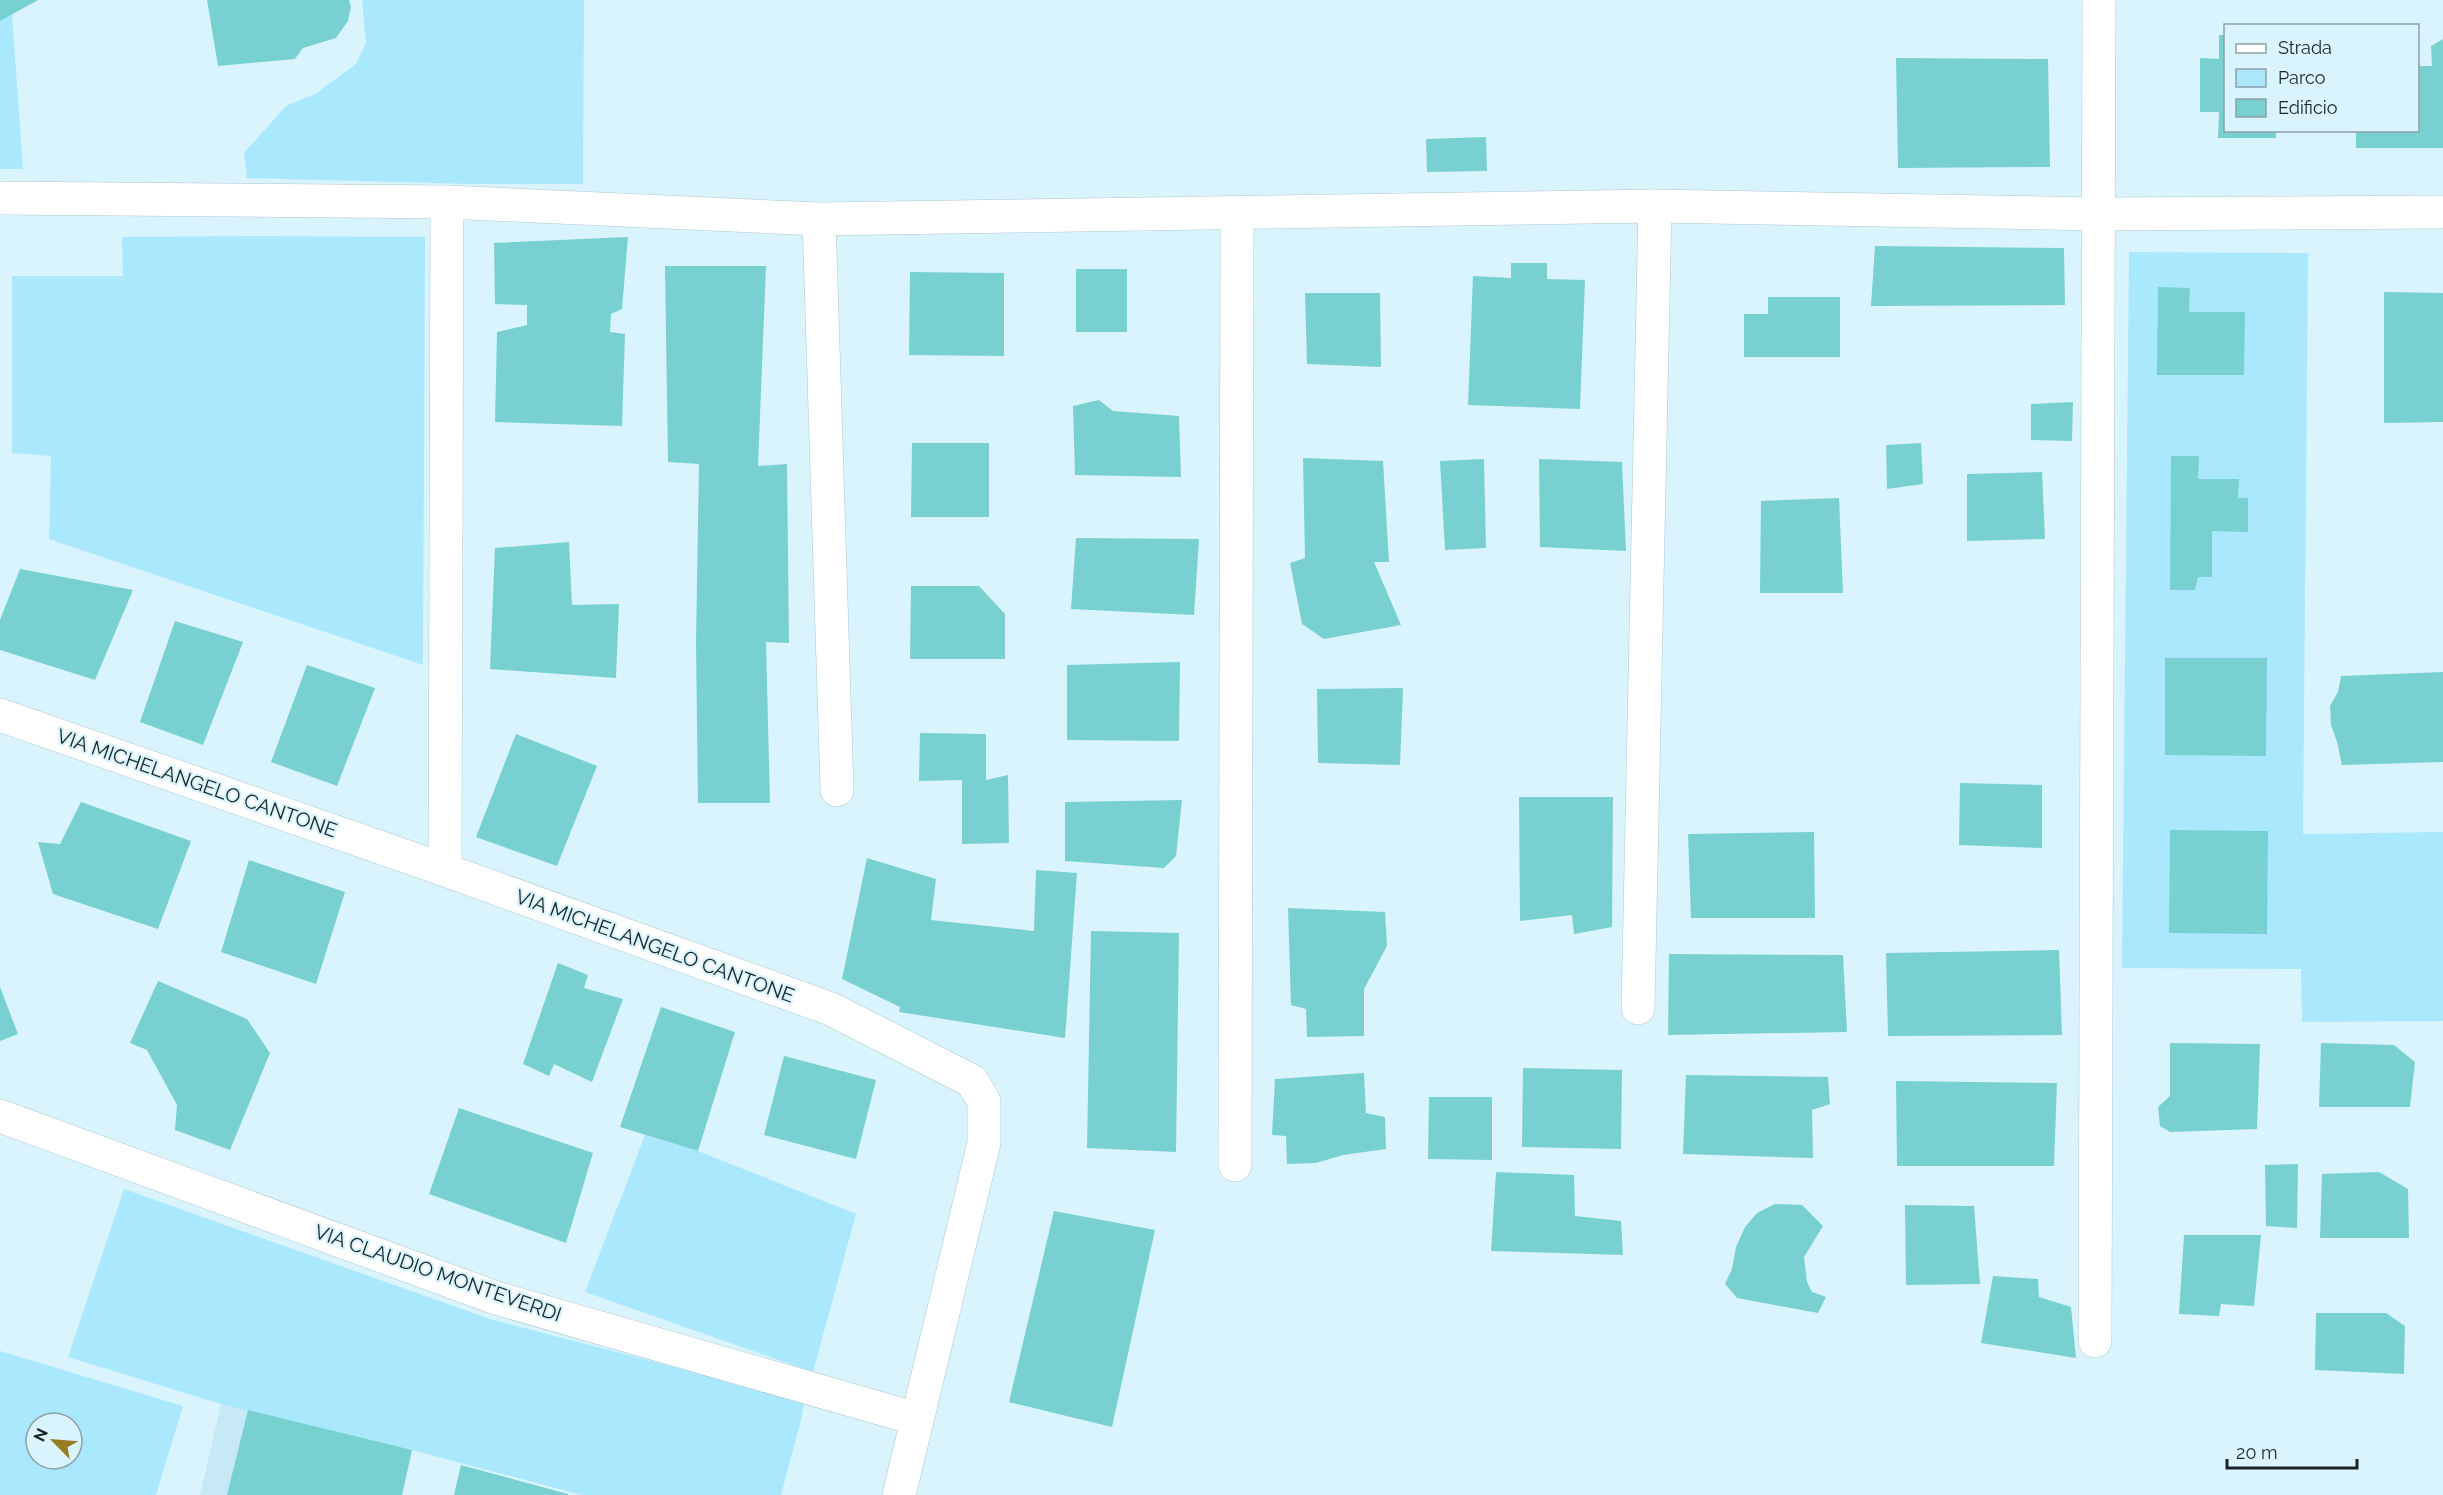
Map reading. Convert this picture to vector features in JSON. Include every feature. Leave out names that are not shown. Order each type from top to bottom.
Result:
[{"type":"street","points":[[2096,1341],[2099,0]]},
{"type":"street","points":[[0,198],[447,202],[819,219],[1655,206],[2099,214],[2443,212]]},
{"type":"street","points":[[445,870],[447,202]]},
{"type":"street","points":[[1638,1008],[1655,206]]},
{"type":"street","points":[[1235,1165],[1237,212]]},
{"type":"street","points":[[819,219],[837,790]]},
{"type":"street","name":"VIA MICHELANGELO CANTONE","points":[[0,715],[445,870],[831,1009],[972,1081],[984,1101],[984,1143],[899,1495]]},
{"type":"street","name":"VIA CLAUDIO MONTEVERDI","points":[[0,1116],[496,1298],[917,1419]]},
{"type":"shaded area","points":[[221,1404],[412,1450],[402,1495],[200,1495]]},
{"type":"green space","points":[[362,0],[584,0],[583,184],[471,184],[247,178],[244,153],[286,106],[315,94],[356,64],[366,43]]},
{"type":"green space","points":[[12,14],[23,169],[0,169],[0,21]]},
{"type":"green space","points":[[122,237],[425,237],[423,665],[49,539],[51,456],[12,453],[12,276],[123,276]]},
{"type":"green space","points":[[2129,252],[2308,253],[2303,834],[2443,832],[2443,1021],[2302,1022],[2301,969],[2122,968]]},
{"type":"green space","points":[[645,1135],[698,1151],[856,1214],[813,1372],[585,1292]]},
{"type":"green space","points":[[124,1189],[490,1319],[804,1401],[781,1495],[582,1495],[412,1450],[221,1404],[68,1357]]},
{"type":"green space","points":[[0,1351],[183,1406],[156,1495],[0,1495]]},
{"type":"building","points":[[0,0],[38,0],[0,21]]},
{"type":"building","points":[[207,0],[349,0],[351,6],[348,21],[336,38],[303,48],[295,59],[218,66]]},
{"type":"building","points":[[2219,35],[2224,35],[2224,132],[2276,132],[2276,138],[2218,138],[2219,112],[2200,112],[2200,58],[2219,59]]},
{"type":"building","points":[[2443,39],[2443,148],[2356,148],[2356,132],[2419,132],[2419,66],[2432,66],[2431,46]]},
{"type":"building","points":[[1896,58],[2048,59],[2050,167],[1898,168]]},
{"type":"building","points":[[1486,137],[1487,171],[1427,172],[1426,139]]},
{"type":"building","points":[[628,237],[622,309],[611,314],[610,332],[625,334],[622,426],[495,422],[497,332],[527,325],[527,305],[495,304],[494,243]]},
{"type":"building","points":[[1875,246],[2064,248],[2065,305],[1871,306]]},
{"type":"building","points":[[1511,263],[1547,263],[1547,279],[1585,280],[1580,409],[1468,405],[1473,276],[1511,278]]},
{"type":"building","points":[[665,266],[766,266],[758,466],[787,464],[789,643],[766,642],[770,803],[698,803],[696,642],[699,464],[668,462]]},
{"type":"building","points":[[1076,269],[1127,269],[1127,332],[1076,332]]},
{"type":"building","points":[[910,272],[1004,273],[1004,356],[909,355]]},
{"type":"building","points":[[2158,287],[2190,288],[2189,312],[2245,312],[2244,375],[2157,375]]},
{"type":"building","points":[[2384,292],[2443,293],[2443,422],[2384,423]]},
{"type":"building","points":[[1305,293],[1380,293],[1381,367],[1307,364]]},
{"type":"building","points":[[1768,297],[1840,297],[1840,357],[1744,357],[1744,314],[1768,314]]},
{"type":"building","points":[[1099,400],[1113,411],[1179,416],[1181,477],[1075,475],[1073,406]]},
{"type":"building","points":[[2073,402],[2072,441],[2031,440],[2031,404]]},
{"type":"building","points":[[912,443],[989,443],[989,517],[911,517]]},
{"type":"building","points":[[1921,443],[1923,484],[1887,489],[1886,445]]},
{"type":"building","points":[[2171,456],[2199,456],[2198,479],[2239,479],[2238,498],[2248,498],[2248,532],[2212,531],[2212,577],[2198,577],[2195,590],[2170,590]]},
{"type":"building","points":[[1303,458],[1383,461],[1389,562],[1374,562],[1401,625],[1324,639],[1302,624],[1290,563],[1305,558]]},
{"type":"building","points":[[1484,459],[1486,548],[1445,550],[1440,461]]},
{"type":"building","points":[[1539,459],[1622,462],[1626,551],[1540,547]]},
{"type":"building","points":[[2042,472],[2045,539],[1967,541],[1967,474]]},
{"type":"building","points":[[1839,498],[1843,593],[1760,593],[1761,501]]},
{"type":"building","points":[[1076,538],[1199,539],[1194,615],[1071,609]]},
{"type":"building","points":[[569,542],[572,605],[619,604],[616,678],[490,669],[495,548]]},
{"type":"building","points":[[20,569],[133,590],[95,680],[0,650],[0,620]]},
{"type":"building","points":[[911,586],[979,586],[1005,614],[1005,659],[910,659]]},
{"type":"building","points":[[175,621],[243,642],[203,745],[140,722]]},
{"type":"building","points":[[2165,658],[2267,658],[2266,756],[2165,755]]},
{"type":"building","points":[[1180,662],[1179,741],[1067,740],[1067,665]]},
{"type":"building","points":[[307,665],[375,688],[337,786],[271,762]]},
{"type":"building","points":[[2443,672],[2443,762],[2342,765],[2331,725],[2330,706],[2338,692],[2341,676]]},
{"type":"building","points":[[1403,688],[1400,765],[1318,763],[1317,689]]},
{"type":"building","points":[[920,733],[986,734],[986,780],[1008,775],[1009,843],[962,844],[962,780],[919,781]]},
{"type":"building","points":[[516,734],[597,766],[557,866],[476,837]]},
{"type":"building","points":[[1960,783],[2042,785],[2042,848],[1959,845]]},
{"type":"building","points":[[1519,797],[1613,797],[1612,927],[1574,934],[1572,915],[1520,921]]},
{"type":"building","points":[[1182,800],[1176,856],[1164,868],[1065,861],[1065,802]]},
{"type":"building","points":[[81,802],[191,841],[158,929],[53,894],[38,842],[60,844]]},
{"type":"building","points":[[2170,830],[2268,831],[2267,934],[2169,933]]},
{"type":"building","points":[[1814,832],[1815,918],[1691,918],[1688,834]]},
{"type":"building","points":[[867,858],[936,879],[931,920],[1034,931],[1036,870],[1077,873],[1065,1038],[899,1012],[900,1007],[842,979]]},
{"type":"building","points":[[249,860],[345,892],[316,984],[221,952]]},
{"type":"building","points":[[1288,908],[1385,912],[1387,946],[1364,989],[1364,1036],[1307,1037],[1306,1009],[1291,1005]]},
{"type":"building","points":[[1091,931],[1179,933],[1176,1152],[1087,1148]]},
{"type":"building","points":[[2059,950],[2062,1035],[1888,1036],[1886,953]]},
{"type":"building","points":[[1669,954],[1843,955],[1847,1032],[1668,1035]]},
{"type":"building","points":[[558,963],[588,975],[584,988],[623,999],[592,1082],[554,1064],[549,1076],[523,1064]]},
{"type":"building","points":[[158,981],[247,1019],[270,1053],[230,1150],[175,1130],[177,1105],[147,1050],[130,1043]]},
{"type":"building","points":[[0,987],[18,1034],[0,1041]]},
{"type":"building","points":[[661,1007],[735,1032],[698,1151],[620,1127]]},
{"type":"building","points":[[2170,1043],[2260,1044],[2257,1129],[2170,1132],[2160,1126],[2158,1107],[2170,1096]]},
{"type":"building","points":[[2321,1043],[2394,1045],[2415,1062],[2410,1107],[2319,1107]]},
{"type":"building","points":[[784,1056],[876,1080],[856,1159],[764,1135]]},
{"type":"building","points":[[1523,1068],[1622,1070],[1621,1149],[1522,1147]]},
{"type":"building","points":[[1364,1073],[1366,1113],[1385,1117],[1386,1149],[1343,1155],[1316,1163],[1287,1164],[1286,1136],[1272,1135],[1275,1079]]},
{"type":"building","points":[[1686,1075],[1828,1077],[1830,1104],[1812,1110],[1813,1158],[1683,1154]]},
{"type":"building","points":[[1896,1081],[2057,1083],[2054,1166],[1897,1166]]},
{"type":"building","points":[[1429,1097],[1492,1097],[1492,1160],[1428,1159]]},
{"type":"building","points":[[459,1108],[593,1153],[566,1243],[429,1194]]},
{"type":"building","points":[[2298,1164],[2297,1228],[2266,1226],[2265,1165]]},
{"type":"building","points":[[1496,1172],[1574,1175],[1575,1216],[1621,1221],[1623,1255],[1491,1251]]},
{"type":"building","points":[[2379,1172],[2408,1189],[2409,1238],[2320,1238],[2322,1174]]},
{"type":"building","points":[[1775,1204],[1802,1205],[1823,1226],[1804,1257],[1807,1282],[1812,1292],[1826,1297],[1818,1313],[1737,1298],[1725,1284],[1732,1269],[1736,1247],[1745,1227],[1757,1213]]},
{"type":"building","points":[[1905,1205],[1974,1206],[1980,1284],[1906,1285]]},
{"type":"building","points":[[1054,1211],[1155,1230],[1112,1427],[1009,1402]]},
{"type":"building","points":[[2184,1235],[2261,1235],[2254,1306],[2221,1304],[2219,1316],[2179,1314]]},
{"type":"building","points":[[1993,1276],[2038,1279],[2039,1297],[2071,1307],[2076,1358],[1981,1343]]},
{"type":"building","points":[[2316,1313],[2386,1313],[2405,1326],[2404,1374],[2315,1370]]},
{"type":"building","points":[[248,1410],[412,1450],[402,1495],[227,1495]]},
{"type":"building","points":[[461,1465],[568,1494],[568,1495],[454,1495]]}]
